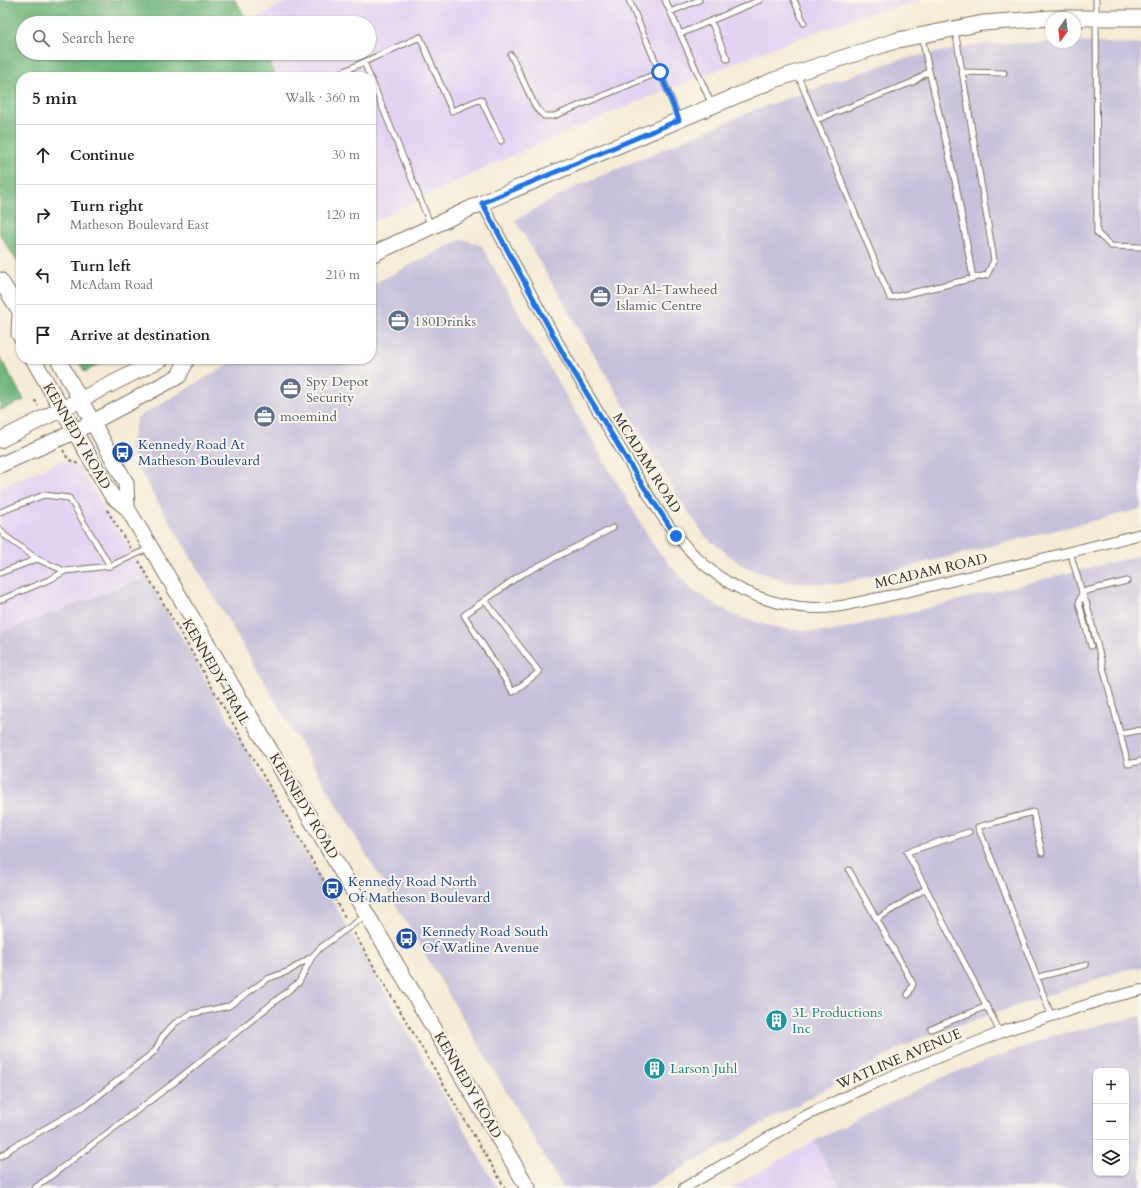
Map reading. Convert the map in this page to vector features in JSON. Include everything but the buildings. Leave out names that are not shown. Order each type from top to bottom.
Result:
[{"type":"street","points":[[1081,17],[1141,18]]},
{"type":"street","points":[[376,252],[482,203],[774,80],[898,40],[983,23],[1045,18]]},
{"type":"street","name":"MCADAM ROAD","points":[[482,203],[566,359],[638,478],[676,536],[691,553],[726,581],[747,592],[786,604],[813,608],[836,607],[926,588],[1141,534]]},
{"type":"street","points":[[0,280],[16,306]]},
{"type":"street","name":"KENNEDY ROAD","points":[[36,364],[112,496],[127,508],[151,548],[368,914],[528,1188]]},
{"type":"street","name":"KENNEDY ROAD","points":[[61,364],[126,483],[127,508]]},
{"type":"street","points":[[0,440],[151,364]]},
{"type":"street","points":[[0,465],[74,432],[179,376],[185,364]]},
{"type":"street","name":"WATLINE AVENUE","points":[[684,1188],[801,1118],[870,1085],[1000,1032],[1051,1015],[1141,990]]},
{"type":"lane","points":[[629,0],[679,120]]},
{"type":"lane","points":[[665,0],[713,106]]},
{"type":"lane","points":[[670,12],[699,0]]},
{"type":"lane","points":[[680,34],[760,0]]},
{"type":"lane","points":[[794,0],[804,23]]},
{"type":"lane","points":[[1096,0],[1098,17],[1096,233],[1111,246],[1141,247]]},
{"type":"lane","points":[[711,21],[727,59]]},
{"type":"lane","points":[[796,73],[890,298],[973,278],[986,274],[994,260],[954,29]]},
{"type":"lane","points":[[921,35],[956,185],[973,278]]},
{"type":"lane","points":[[376,57],[420,37],[452,111],[481,99],[501,140]]},
{"type":"lane","points":[[511,55],[536,108],[544,116],[554,116],[660,72]]},
{"type":"lane","points":[[343,72],[368,60]]},
{"type":"lane","points":[[364,62],[368,72]]},
{"type":"lane","points":[[816,120],[913,82],[929,71]]},
{"type":"lane","points":[[962,72],[1004,73]]},
{"type":"lane","points":[[376,90],[432,227]]},
{"type":"lane","points":[[0,512],[44,495],[70,498],[110,566]]},
{"type":"lane","points":[[485,600],[539,672],[513,692],[464,615],[485,600],[519,576],[613,528]]},
{"type":"lane","points":[[0,529],[2,536],[37,559],[65,571]]},
{"type":"lane","points":[[0,600],[51,579],[65,571],[110,566],[136,556],[151,548]]},
{"type":"lane","points":[[1070,552],[1087,605],[1128,764],[1141,761]]},
{"type":"lane","points":[[0,573],[37,559]]},
{"type":"lane","points":[[1082,592],[1127,581]]},
{"type":"lane","points":[[1082,592],[1079,603],[1091,646]]},
{"type":"lane","points":[[1121,734],[1141,730]]},
{"type":"lane","points":[[1042,852],[1033,812],[978,827],[1038,977],[1051,1015]]},
{"type":"lane","points":[[968,832],[907,852],[1000,1032]]},
{"type":"lane","points":[[849,870],[913,984],[908,995]]},
{"type":"lane","points":[[877,919],[925,889]]},
{"type":"lane","points":[[35,1188],[176,1081],[299,982],[312,957],[320,948],[368,914]]},
{"type":"lane","points":[[0,1157],[12,1146],[88,1104],[155,1051],[162,1037],[175,1024],[191,1014],[229,1006],[267,979],[289,971],[312,957]]},
{"type":"lane","points":[[1038,977],[1086,965]]},
{"type":"lane","points":[[931,1029],[987,1006]]},
{"type":"path","points":[[66,456],[80,467]]},
{"type":"path","name":"KENNEDY TRAIL","points":[[105,506],[136,556],[339,907]]},
{"type":"path","points":[[364,951],[505,1188]]},
{"type":"shaded area","points":[[292,0],[924,0],[867,14],[790,41],[630,105],[491,165],[376,221],[376,72],[274,72],[268,60],[376,60],[376,16],[257,16]]},
{"type":"shaded area","points":[[1081,42],[1141,44],[1141,509],[839,584],[789,583],[741,565],[705,536],[678,497],[515,220],[575,187],[757,109],[897,60],[982,44],[1045,43],[1045,48],[1081,48]]},
{"type":"shaded area","points":[[462,239],[482,246],[539,350],[656,549],[693,591],[735,616],[781,629],[830,632],[1141,555],[1141,967],[1121,971],[917,1039],[646,1188],[563,1188],[138,468],[130,447],[137,418],[229,364],[376,364],[376,282]]},
{"type":"shaded area","points":[[61,461],[75,464],[80,469],[147,577],[0,633],[0,487]]},
{"type":"shaded area","points":[[147,577],[497,1188],[0,1188],[0,633]]},
{"type":"shaded area","points":[[1141,1016],[1141,1188],[840,1188],[814,1141],[941,1078],[1052,1036]]},
{"type":"shaded area","points":[[814,1141],[840,1188],[730,1188]]},
{"type":"green space","points":[[0,0],[235,0],[245,16],[16,16],[16,60],[268,60],[274,72],[16,72],[16,260],[0,234]]},
{"type":"green space","points":[[0,357],[24,400],[0,410]]},
{"type":"green space","points":[[80,364],[99,364],[85,372]]},
{"type":"place","name":"Dar Al-Tawheed Islamic Centre","points":[[600,297]]},
{"type":"place","name":"180Drinks","points":[[398,321]]},
{"type":"place","name":"Spy Depot Security","points":[[291,389]]},
{"type":"place","name":"moemind","points":[[265,416]]},
{"type":"place","name":"Kennedy Road At Matheson Boulevard","points":[[123,452]]},
{"type":"place","name":"Kennedy Road North Of Matheson Boulevard","points":[[332,889]]},
{"type":"place","name":"Kennedy Road South Of Watline Avenue","points":[[406,939]]},
{"type":"place","name":"3L Productions Inc","points":[[776,1020]]},
{"type":"place","name":"Larson Juhl","points":[[655,1068]]},
{"type":"route","points":[[660,72],[679,120],[482,203],[566,359],[638,478],[676,536]]}]
